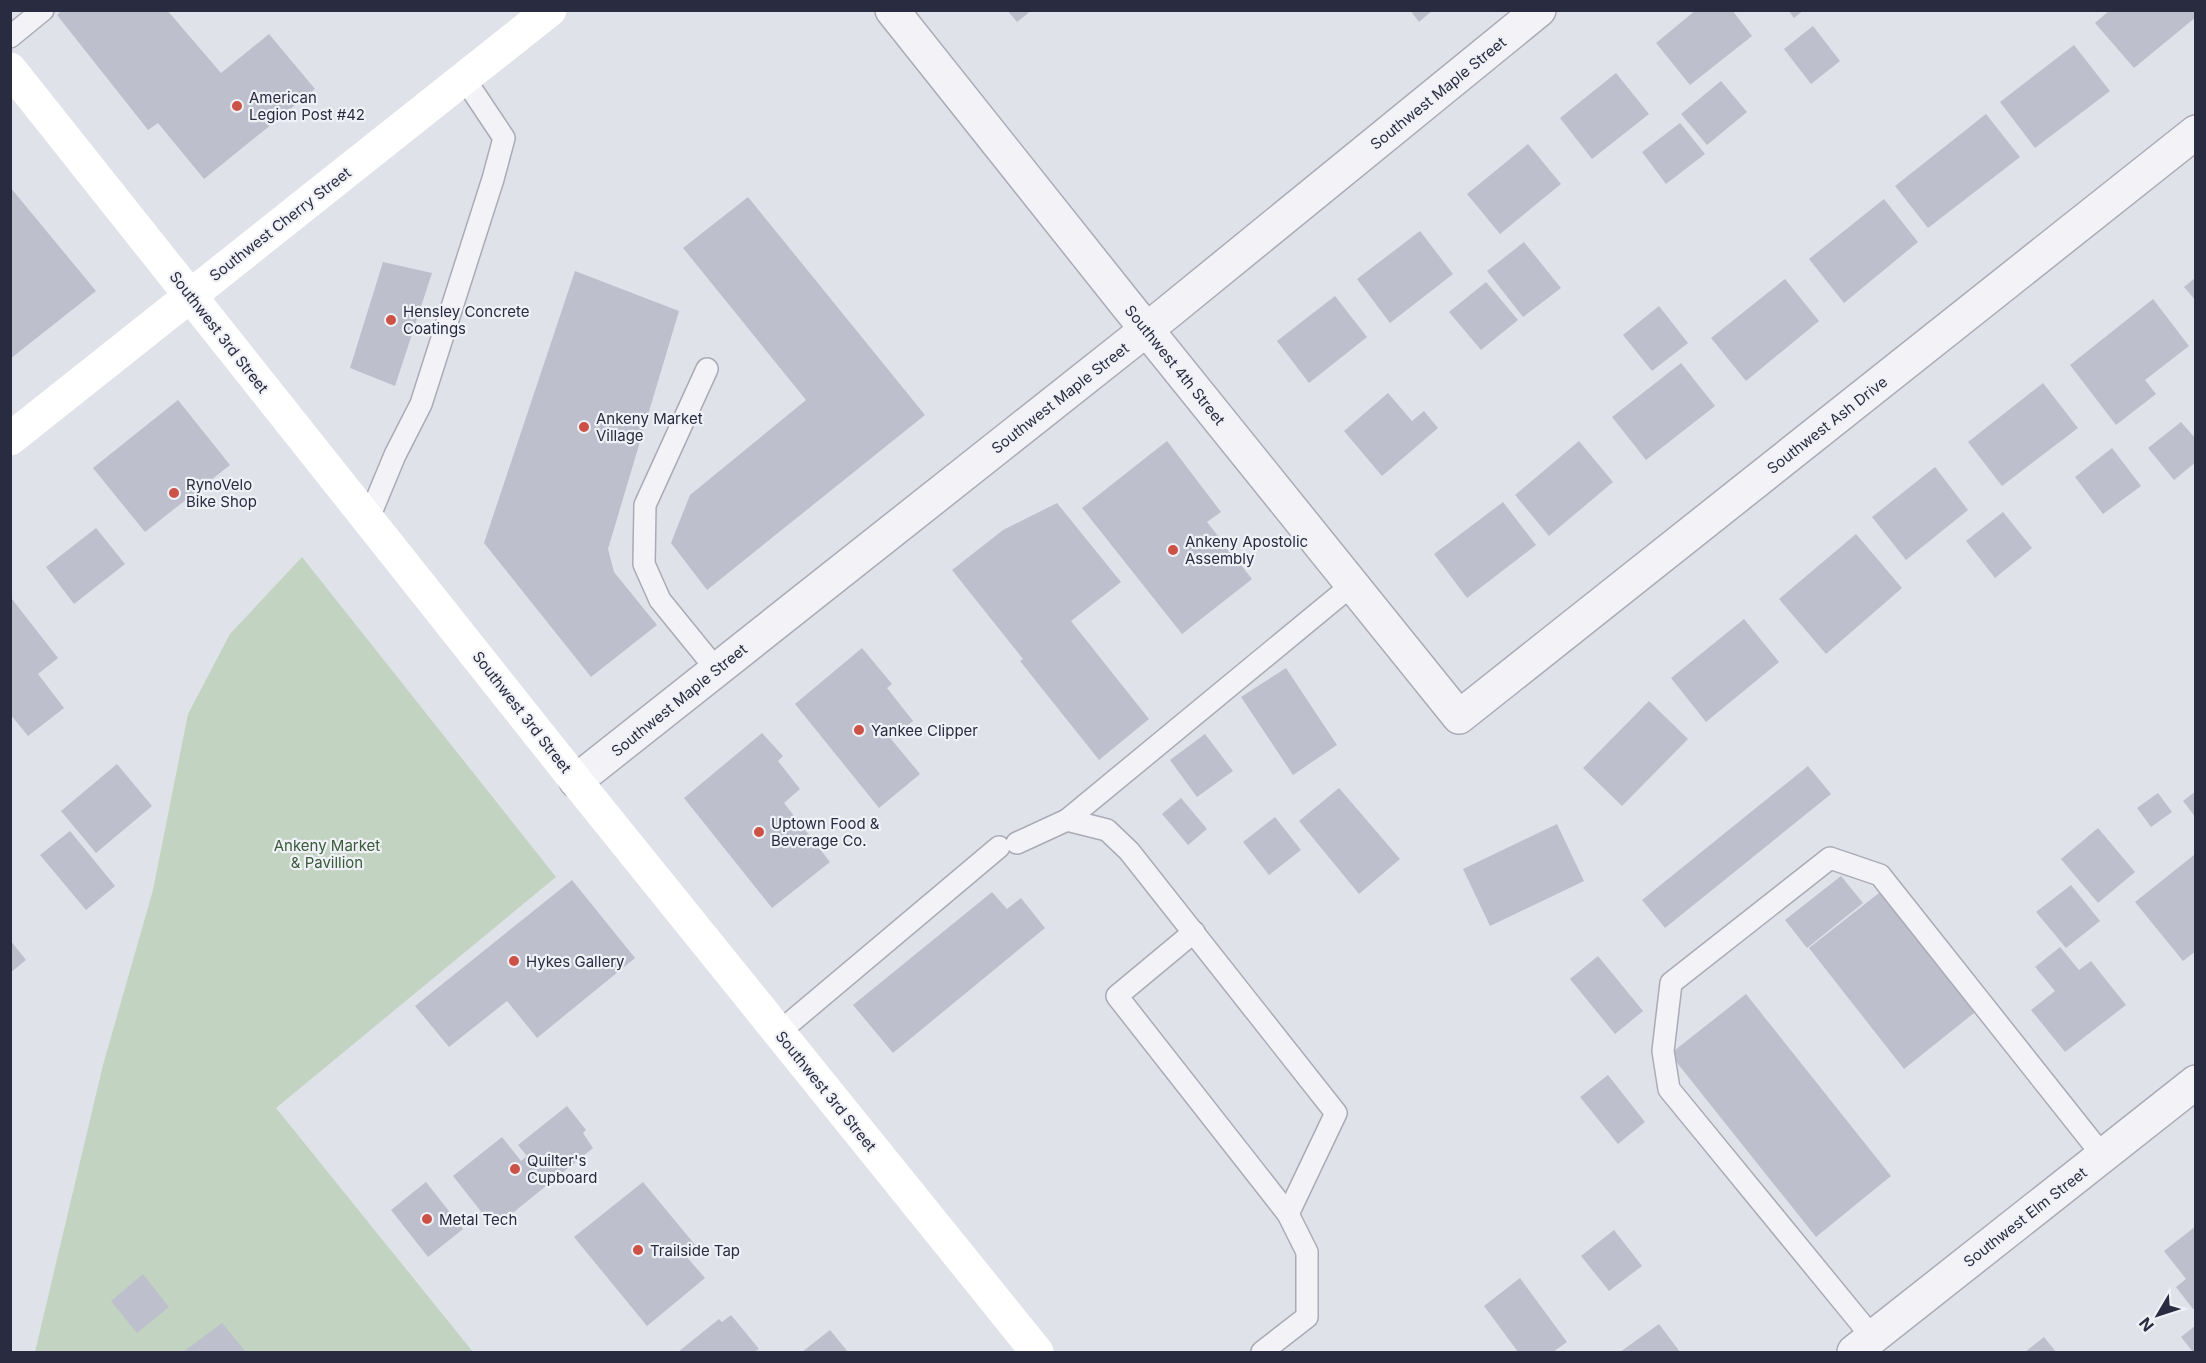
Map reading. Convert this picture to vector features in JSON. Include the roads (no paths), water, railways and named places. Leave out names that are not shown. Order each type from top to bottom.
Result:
[{"type":"street","name":"Southwest Cherry Street","points":[[10,439],[550,10]]},
{"type":"street","name":"Southwest 4th Street","points":[[892,10],[1146,330],[1460,717]]},
{"type":"street","name":"Southwest Maple Street","points":[[576,781],[1146,330],[1539,10]]},
{"type":"street","name":"Southwest 3rd Street","points":[[10,69],[576,781],[1037,1353]]},
{"type":"street","name":"Southwest Ash Drive","points":[[1460,717],[2196,132]]},
{"type":"street","name":"Southwest Elm Street","points":[[1863,1345],[2196,1082]]},
{"type":"lane","points":[[10,37],[43,10]]},
{"type":"lane","points":[[368,520],[395,455],[421,404],[504,138],[464,78]]},
{"type":"lane","points":[[707,369],[645,505],[644,564],[660,600],[716,669]]},
{"type":"lane","points":[[778,1033],[1008,845],[1067,820],[1352,585]]},
{"type":"lane","points":[[1067,820],[1107,830],[1129,851],[1336,1113],[1288,1214]]},
{"type":"lane","points":[[1863,1345],[1669,1089],[1663,1051],[1671,983],[1830,858],[1880,875],[2103,1156]]},
{"type":"lane","points":[[1194,932],[1116,996],[1288,1214],[1307,1252],[1307,1317],[1262,1353]]},
{"type":"place","name":"American Legion Post #42","points":[[237,106]]},
{"type":"place","name":"Hensley Concrete Coatings","points":[[391,320]]},
{"type":"place","name":"Ankeny Market Village","points":[[584,427]]},
{"type":"place","name":"RynoVelo Bike Shop","points":[[174,493]]},
{"type":"place","name":"Ankeny Apostolic Assembly","points":[[1173,550]]},
{"type":"place","name":"Yankee Clipper","points":[[859,730]]},
{"type":"place","name":"Uptown Food & Beverage Co.","points":[[759,832]]},
{"type":"place","name":"Hykes Gallery","points":[[514,961]]},
{"type":"place","name":"Quilter's Cupboard","points":[[515,1169]]},
{"type":"place","name":"Metal Tech","points":[[427,1219]]},
{"type":"place","name":"Trailside Tap","points":[[638,1250]]},
{"type":"park label","name":"Ankeny Market & Pavillion","points":[[327,854]]}]
